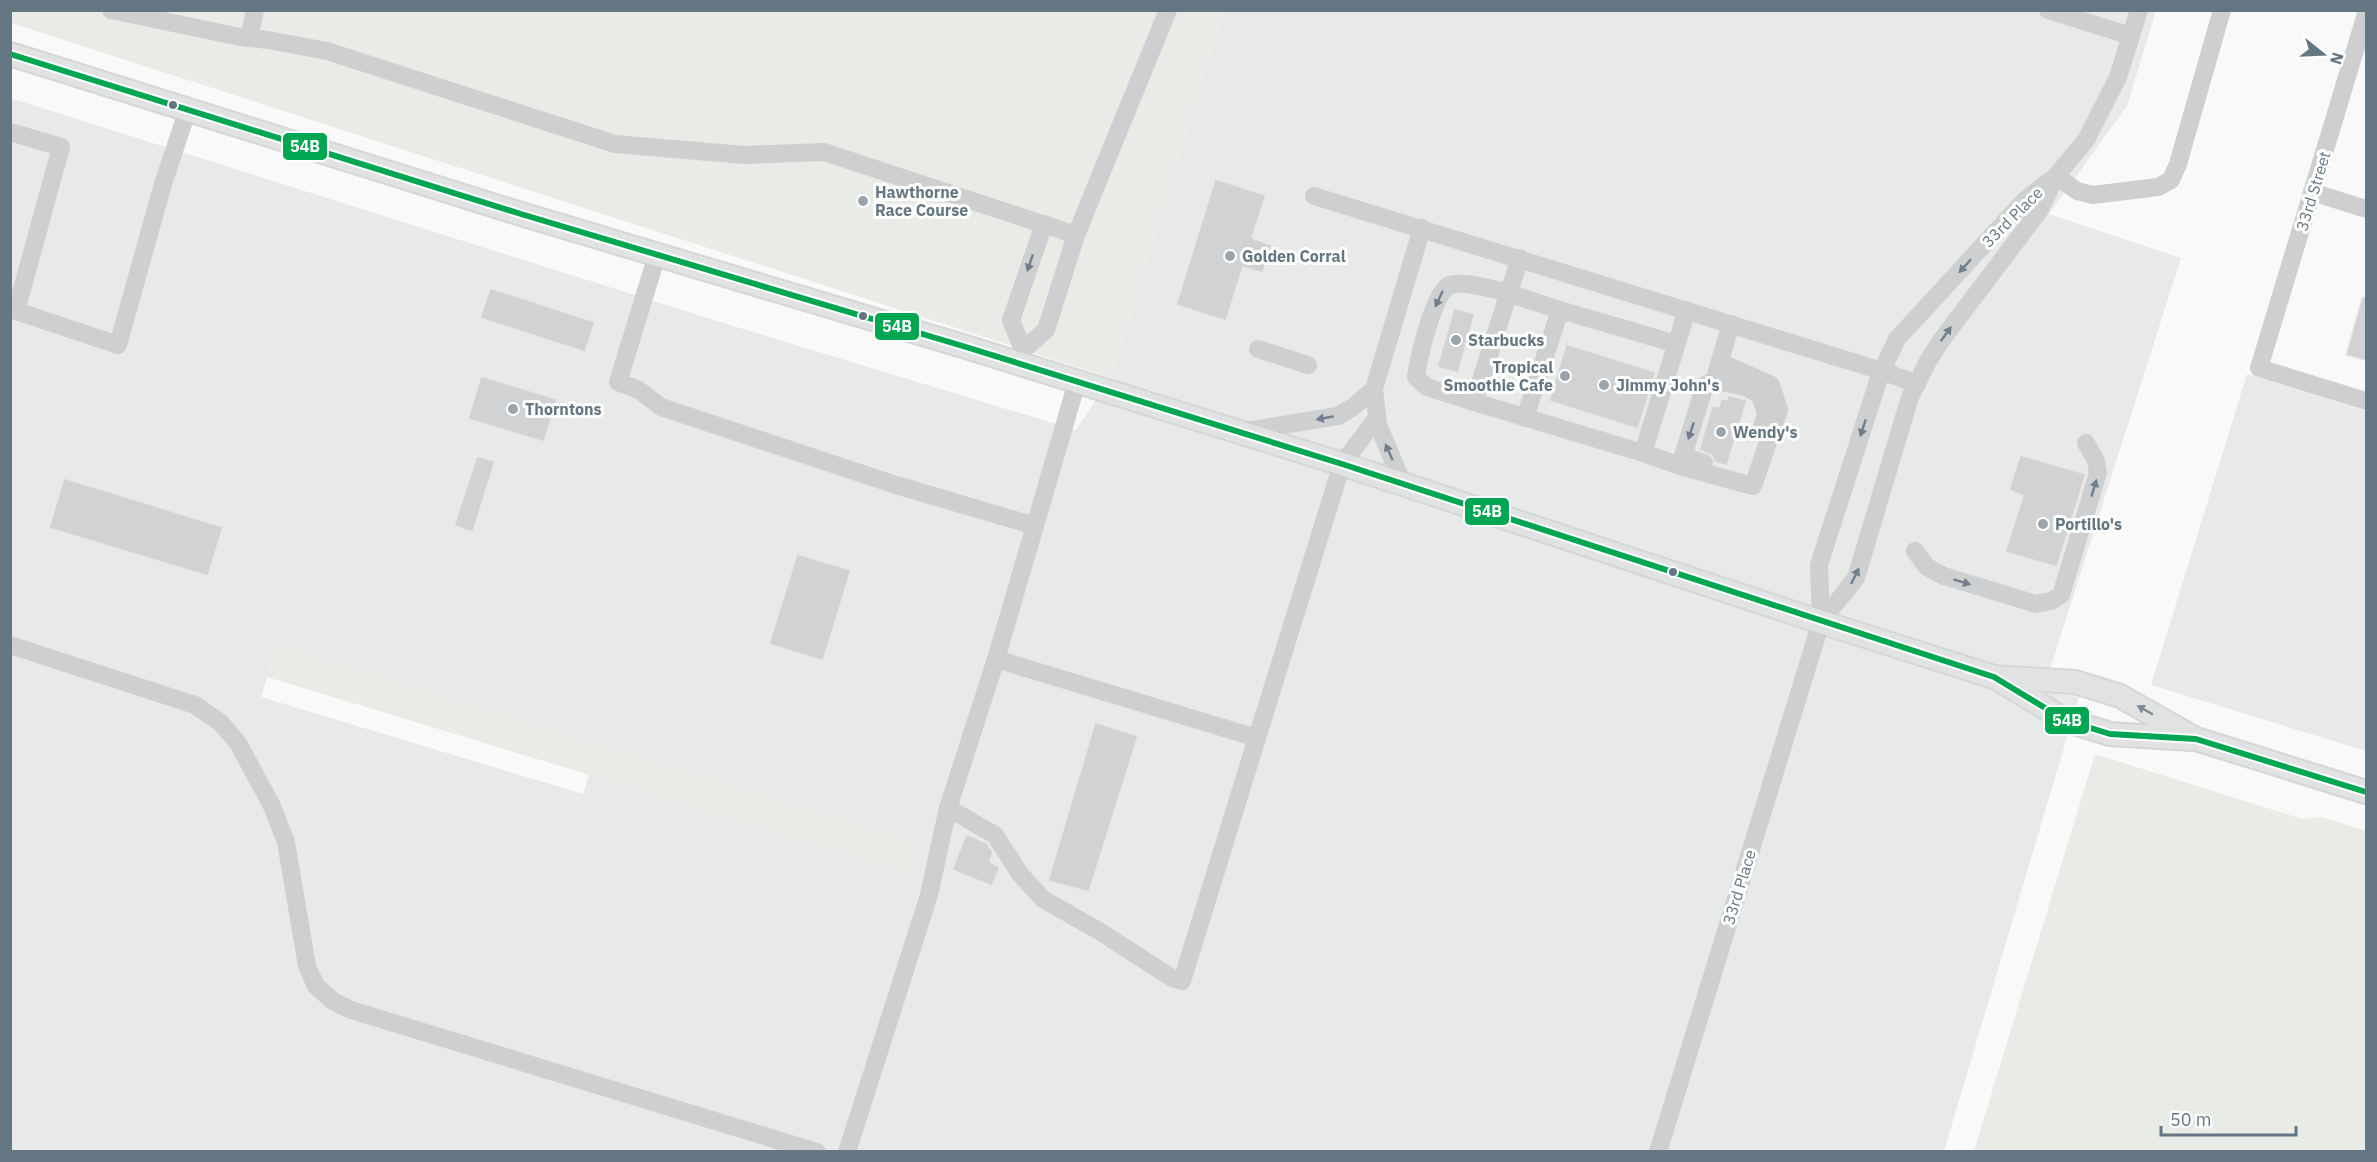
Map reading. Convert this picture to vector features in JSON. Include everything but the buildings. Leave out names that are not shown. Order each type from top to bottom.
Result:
[{"type":"main road","points":[[10,54],[657,255],[1021,357],[1077,382],[1342,464],[1994,677],[2065,720],[2087,727],[2110,734],[2196,739]]},
{"type":"main road","points":[[1994,677],[2075,682],[2120,696],[2196,739],[2367,792]]},
{"type":"street","points":[[111,10],[327,51],[615,144],[744,155],[824,152],[1076,235]]},
{"type":"street","points":[[249,38],[255,10]]},
{"type":"street","points":[[1021,357],[1046,330],[1076,235],[1168,10]]},
{"type":"street","points":[[2048,10],[2131,36]]},
{"type":"street","points":[[2139,10],[2118,77],[2086,140],[2056,176],[2076,191],[2093,195],[2158,187],[2171,180],[2178,164],[2222,10]]},
{"type":"street","name":"33rd Street","points":[[2366,17],[2259,368],[2367,400]]},
{"type":"street","points":[[10,132],[61,147],[16,311],[118,345],[163,184],[188,109]]},
{"type":"street","name":"33rd Place","points":[[1658,1152],[1821,622],[1819,565],[1882,370],[1897,339],[2024,201],[2056,176]]},
{"type":"street","name":"33rd Place","points":[[1821,622],[1856,578],[1910,397],[1943,338],[2040,211],[2056,176]]},
{"type":"street","points":[[2312,192],[2367,209]]},
{"type":"street","points":[[1314,196],[1882,370],[1917,384]]},
{"type":"street","points":[[1021,357],[1011,320],[1044,224]]},
{"type":"street","points":[[1403,484],[1384,442],[1377,418],[1374,389],[1422,228]]},
{"type":"street","points":[[657,255],[618,382],[639,390],[661,407],[896,485],[1035,526]]},
{"type":"street","points":[[1474,402],[1520,258]]},
{"type":"street","points":[[1677,344],[1509,294],[1467,284],[1448,285],[1439,293],[1418,362],[1416,377],[1426,387],[1680,466],[1753,486],[1779,410],[1771,385],[1720,362]]},
{"type":"street","points":[[1525,418],[1560,310]]},
{"type":"street","points":[[1643,453],[1687,310]]},
{"type":"street","points":[[1714,381],[1746,387],[1760,394],[1766,412],[1749,469],[1741,474],[1683,456],[1705,385],[1714,381],[1731,324]]},
{"type":"street","points":[[1258,350],[1308,365]]},
{"type":"street","points":[[847,1152],[929,895],[948,808],[996,659],[1077,382]]},
{"type":"street","points":[[1239,432],[1338,416],[1353,407],[1374,389]]},
{"type":"street","points":[[948,808],[995,835],[1020,874],[1043,900],[1099,931],[1172,978],[1182,981],[1342,464],[1377,418]]},
{"type":"street","points":[[1915,551],[1928,567],[1944,576],[1979,587],[2036,604],[2051,601],[2061,595],[2098,473],[2096,460],[2086,443]]},
{"type":"street","points":[[10,645],[195,705],[221,723],[238,743],[271,804],[286,842],[307,966],[316,986],[333,1000],[351,1010],[817,1152]]},
{"type":"street","points":[[996,659],[1257,738]]},
{"type":"shaded area","name":"Hawthorne Race Course","points":[[11,10],[1223,11],[1111,378],[11,23]]},
{"type":"shaded area","points":[[1223,11],[2156,11],[2127,106],[2049,214],[2181,258],[2045,685],[2079,697],[1944,1151],[11,1151],[10,98],[730,325],[1076,430],[1111,378]],"holes":[[[277,645],[598,745],[583,794],[261,697]]]},
{"type":"shaded area","points":[[2247,374],[2366,411],[2366,751],[2151,685]]},
{"type":"shaded area","points":[[277,645],[917,843],[909,872],[267,677]]},
{"type":"shaded area","points":[[2095,754],[2302,819],[2322,817],[2366,831],[2366,1151],[1974,1151]]},
{"type":"transit line","name":"54B","points":[[10,54],[521,214],[966,347],[1342,464],[1994,677],[2065,720],[2110,734],[2196,739],[2366,792]]},
{"type":"place","name":"Hawthorne Race Course","points":[[863,201]]},
{"type":"place","name":"Golden Corral","points":[[1230,256]]},
{"type":"place","name":"Starbucks","points":[[1456,340]]},
{"type":"place","name":"Tropical Smoothie Cafe","points":[[1565,376]]},
{"type":"place","name":"Jimmy John's","points":[[1604,385]]},
{"type":"place","name":"Thorntons","points":[[513,409]]},
{"type":"place","name":"Wendy's","points":[[1721,432]]},
{"type":"place","name":"Portillo's","points":[[2043,524]]}]
